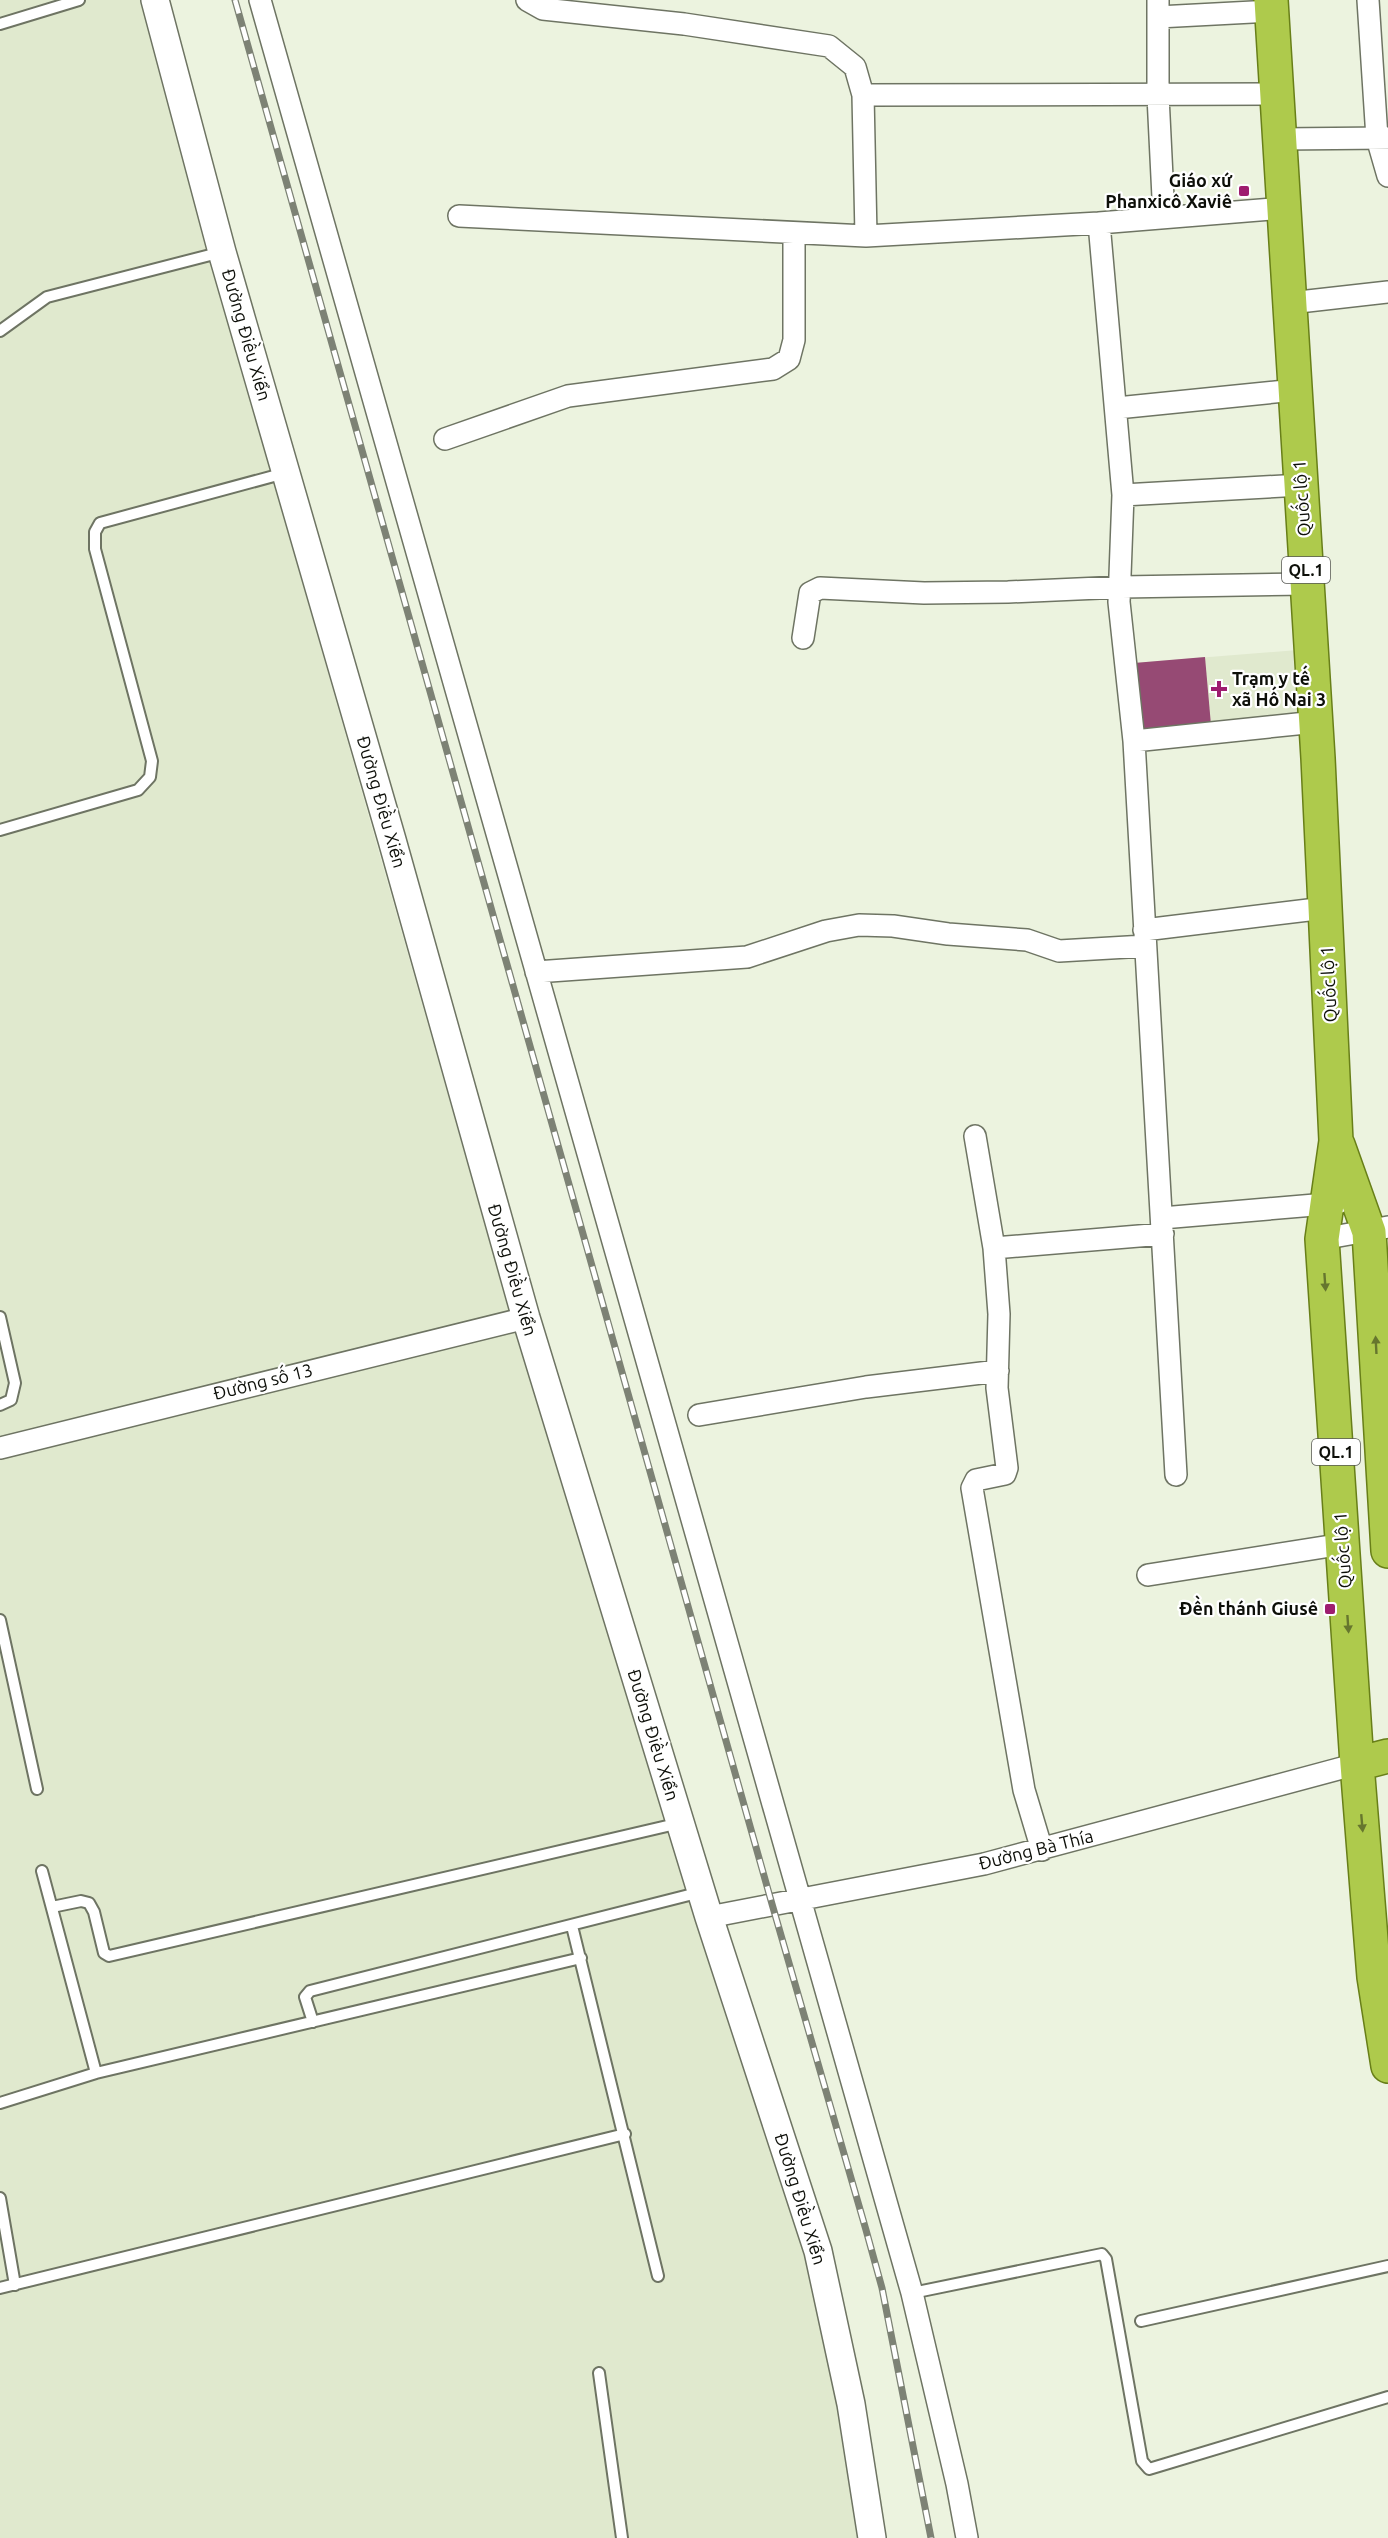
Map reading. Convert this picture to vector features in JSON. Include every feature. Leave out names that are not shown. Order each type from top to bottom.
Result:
[{"type":"highway","name":"Quốc lộ 1","points":[[1271,5],[1316,722],[1336,1141],[1361,1216],[1388,1551]]},
{"type":"highway","name":"Quốc lộ 1","points":[[1361,1216],[1322,1239],[1342,1544],[1373,1760],[1375,1985],[1388,2066]]},
{"type":"street","name":"Đường Điều Xiển","points":[[155,0],[222,252],[392,840],[526,1318],[680,1823],[818,2251],[852,2404],[872,2538]]},
{"type":"street","points":[[260,0],[912,2293],[968,2538]]},
{"type":"street","points":[[527,0],[543,9],[684,24],[829,46],[855,67],[863,95],[866,236]]},
{"type":"street","points":[[1368,0],[1388,176]]},
{"type":"street","points":[[1164,218],[1158,96],[1158,9],[1271,5]]},
{"type":"street","points":[[863,95],[1277,94]]},
{"type":"street","points":[[1280,139],[1382,138]]},
{"type":"street","points":[[459,216],[866,236],[1099,223],[1284,208]]},
{"type":"street","points":[[1099,223],[1123,495],[1122,587],[1119,602],[1134,741],[1176,1475]]},
{"type":"street","points":[[445,439],[568,396],[773,369],[789,359],[794,340],[794,233]]},
{"type":"street","points":[[1290,303],[1388,291]]},
{"type":"street","points":[[1116,408],[1295,390]]},
{"type":"street","points":[[1123,495],[1301,485]]},
{"type":"street","points":[[803,638],[810,593],[820,588],[924,593],[1122,587],[1307,585]]},
{"type":"street","points":[[1134,741],[1316,722]]},
{"type":"street","points":[[536,972],[747,957],[826,931],[859,925],[893,926],[948,934],[1027,940],[1059,951],[1325,908]]},
{"type":"street","points":[[975,1136],[994,1248],[999,1314],[997,1388],[1007,1468],[1005,1474],[976,1480],[972,1488],[1024,1790],[1042,1850]]},
{"type":"street","points":[[994,1248],[1162,1226],[1361,1216]]},
{"type":"street","points":[[1322,1239],[1361,1216]]},
{"type":"street","name":"Đường số 13","points":[[0,1448],[526,1318]]},
{"type":"street","points":[[699,1415],[866,1387],[998,1371]]},
{"type":"street","points":[[1149,1575],[1342,1544]]},
{"type":"street","name":"Đường Bà Thía","points":[[706,1905],[800,1899],[984,1864],[1373,1760]]},
{"type":"lane","points":[[0,24],[79,0]]},
{"type":"lane","points":[[0,331],[47,297],[222,252]]},
{"type":"lane","points":[[0,830],[138,790],[150,777],[152,761],[96,549],[95,532],[100,523],[285,473]]},
{"type":"lane","points":[[0,1317],[15,1383],[11,1400],[0,1405]]},
{"type":"lane","points":[[0,1620],[37,1789]]},
{"type":"lane","points":[[52,1907],[81,1901],[89,1904],[94,1912],[104,1953],[109,1956],[680,1823]]},
{"type":"lane","points":[[42,1871],[96,2073]]},
{"type":"lane","points":[[313,2022],[305,1997],[310,1991],[572,1926],[706,1905]]},
{"type":"lane","points":[[572,1926],[625,2134],[658,2276]]},
{"type":"lane","points":[[0,2103],[96,2073],[581,1958]]},
{"type":"lane","points":[[0,2288],[625,2134]]},
{"type":"lane","points":[[0,2198],[15,2285]]},
{"type":"lane","points":[[912,2293],[1102,2254],[1106,2259],[1142,2461],[1149,2469],[1388,2397]]},
{"type":"lane","points":[[1142,2321],[1388,2266]]},
{"type":"lane","points":[[599,2373],[622,2538]]},
{"type":"shaded area","points":[[0,0],[141,0],[208,251],[510,1313],[667,1821],[806,2253],[838,2405],[859,2538],[0,2538]]},
{"type":"shaded area","name":"Trạm y tế xã Hố Nai 3","points":[[1298,650],[1302,715],[1211,725],[1134,663]]},
{"type":"building","points":[[1205,657],[1211,725],[1142,733],[1134,663]]},
{"type":"railway","points":[[235,0],[882,2288],[931,2538]]},
{"type":"place","name":"Giáo xứ Phanxicô Xaviê","points":[[1244,191]]},
{"type":"place","name":"Trạm y tế xã Hố Nai 3","points":[[1219,689]]},
{"type":"place","name":"Đền thánh Giusê","points":[[1330,1609]]}]
